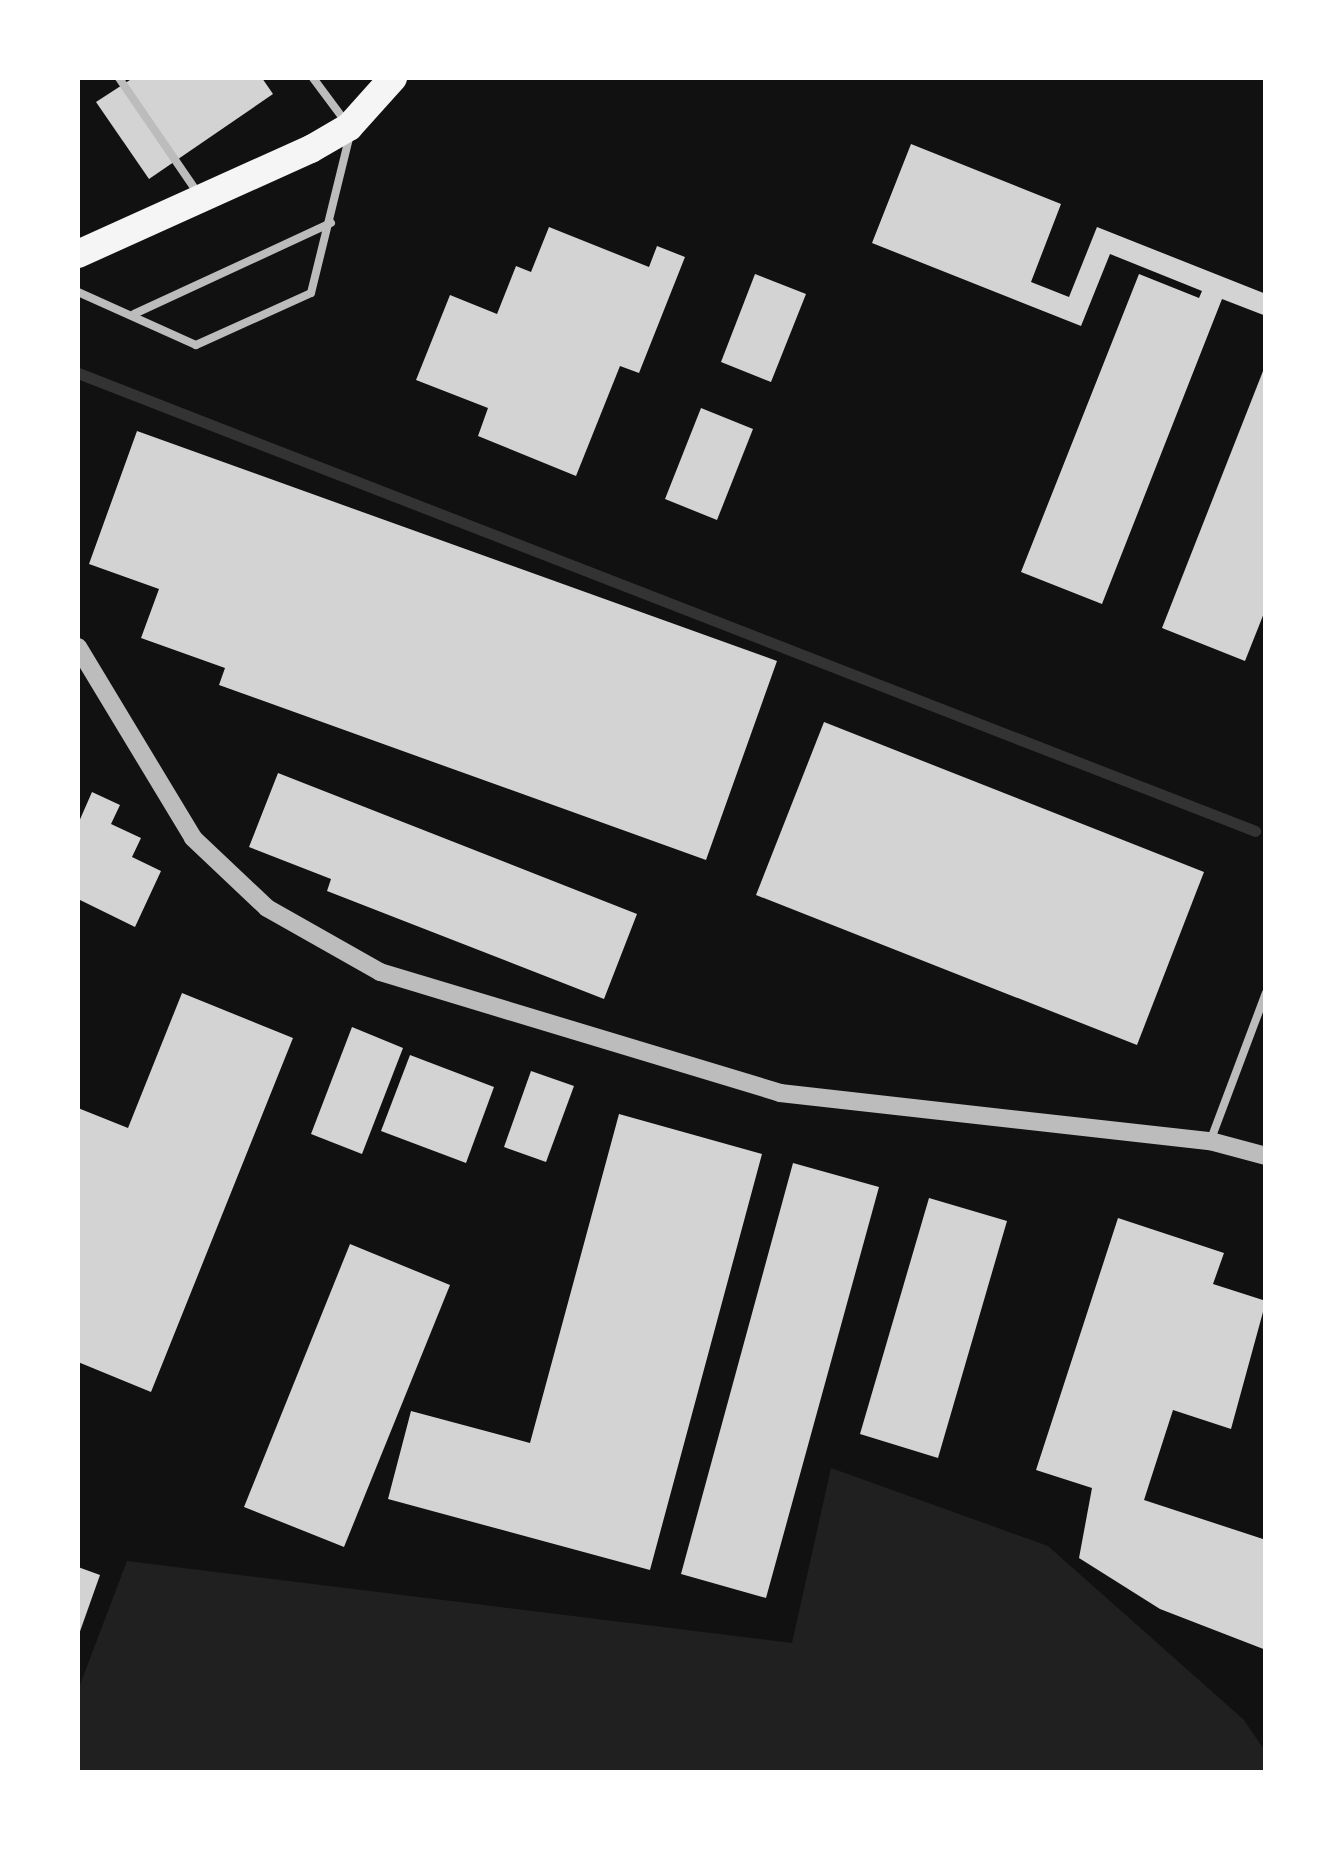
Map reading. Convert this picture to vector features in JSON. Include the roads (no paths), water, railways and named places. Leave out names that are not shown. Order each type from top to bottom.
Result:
[{"type":"highway","points":[[78,254],[202,200],[349,127],[393,78]]},
{"type":"street","points":[[78,647],[158,792],[193,838],[266,908],[380,972],[780,1094],[1210,1140],[1266,1156]]},
{"type":"lane","points":[[120,78],[202,200]]},
{"type":"lane","points":[[78,292],[196,345],[311,292],[331,223],[349,127],[313,78]]},
{"type":"lane","points":[[134,314],[331,223]]},
{"type":"lane","points":[[1210,1140],[1266,994]]},
{"type":"waterway","points":[[78,373],[1255,831]]}]
